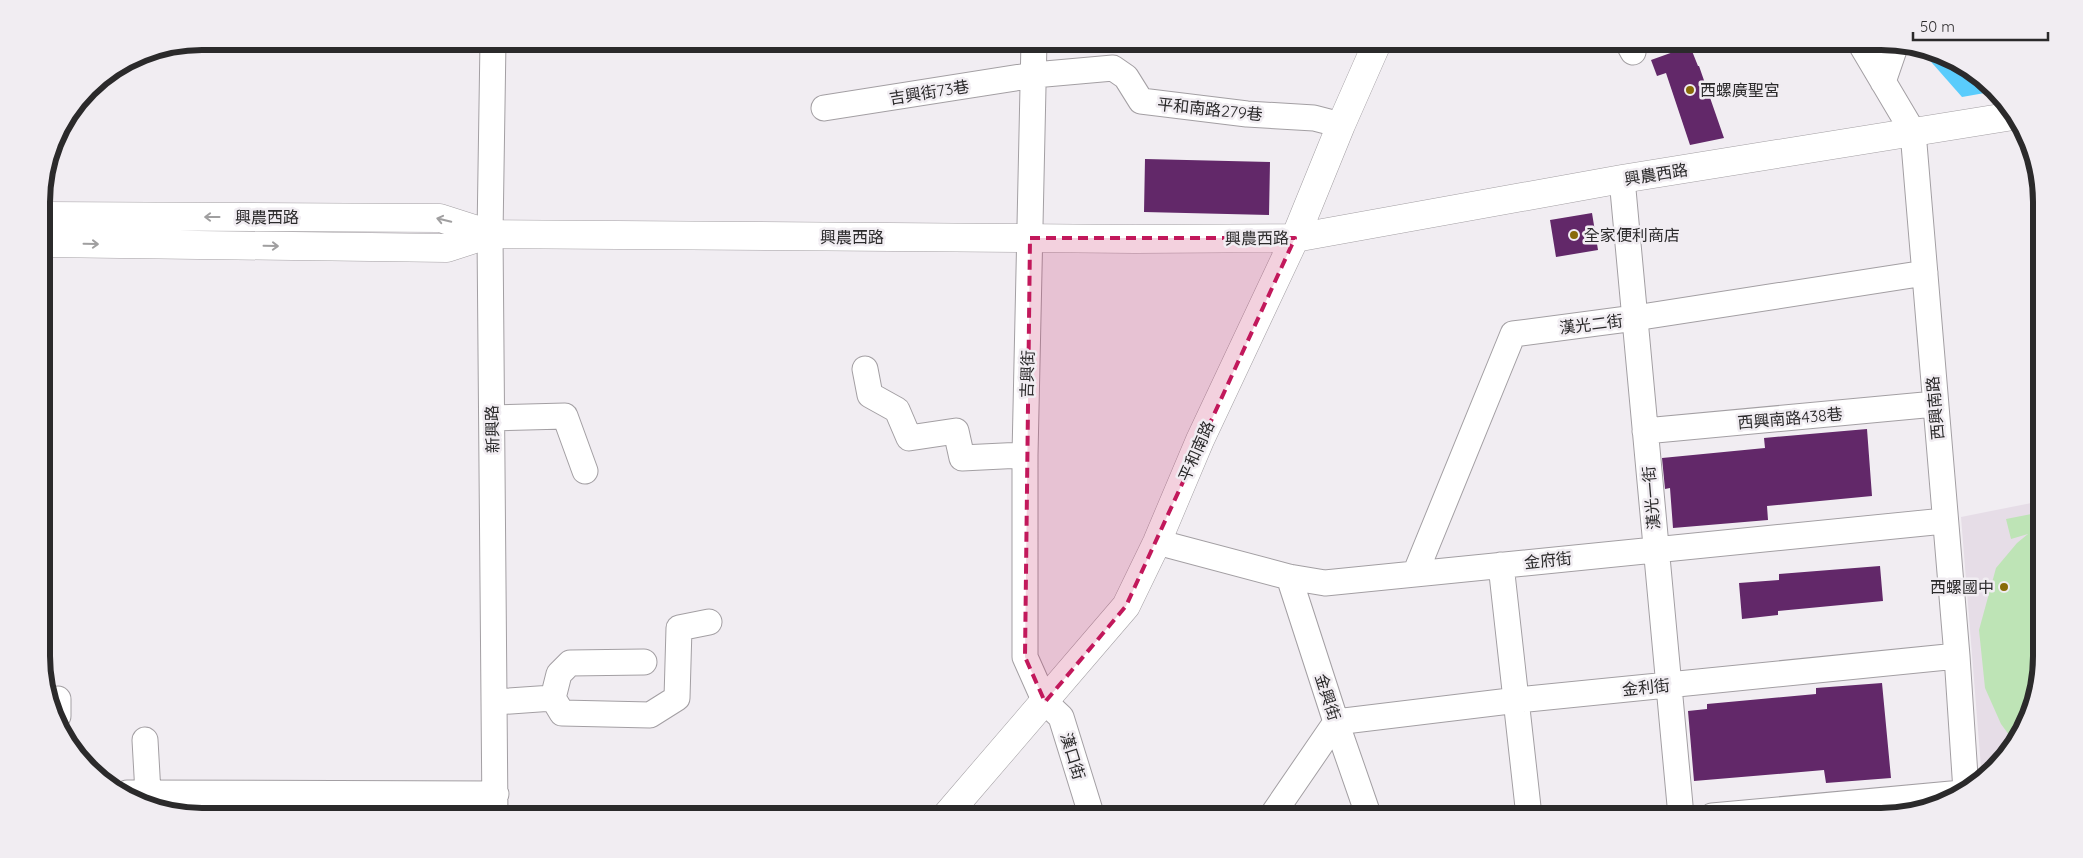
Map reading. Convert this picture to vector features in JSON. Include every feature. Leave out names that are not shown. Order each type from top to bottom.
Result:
[{"type":"main road","name":"平和南路","points":[[954,808],[1126,606],[1157,542],[1200,440],[1295,238],[1374,50]]},
{"type":"main road","name":"興農西路","points":[[50,216],[440,218],[490,234],[1295,238],[1622,180],[2007,117]]},
{"type":"main road","name":"興農西路","points":[[50,243],[447,248],[490,234]]},
{"type":"street","name":"新興路","points":[[493,50],[490,234],[496,805]]},
{"type":"street","name":"吉興街","points":[[1034,50],[1025,455],[1025,657],[1045,702]]},
{"type":"street","name":"西興南路","points":[[1863,50],[1913,132],[1944,521],[1957,656],[1965,783]]},
{"type":"street","points":[[1883,82],[1894,51]]},
{"type":"street","name":"平和南路279巷","points":[[1034,75],[1112,68],[1126,77],[1141,101],[1247,114],[1314,118],[1341,125]]},
{"type":"street","name":"吉興街73巷","points":[[824,108],[1034,75]]},
{"type":"street","name":"漢光一街","points":[[1622,180],[1680,808]]},
{"type":"street","name":"漢光二街","points":[[1415,574],[1513,334],[1635,318],[1925,274]]},
{"type":"street","points":[[865,369],[870,395],[897,410],[909,438],[956,431],[962,458],[1025,455]]},
{"type":"street","name":"西興南路438巷","points":[[1645,431],[1935,404]]},
{"type":"street","points":[[492,418],[565,416],[586,471]]},
{"type":"street","name":"金府街","points":[[1157,542],[1289,577],[1324,582],[1944,521]]},
{"type":"street","points":[[1501,565],[1518,700],[1528,808]]},
{"type":"street","name":"金興街","points":[[1289,577],[1366,808]]},
{"type":"street","points":[[644,662],[570,663],[559,674],[553,698],[562,713],[650,715],[678,698],[679,628],[709,622]]},
{"type":"street","name":"金利街","points":[[1336,722],[1668,684],[1957,656]]},
{"type":"street","points":[[495,702],[553,698]]},
{"type":"street","name":"漢口街","points":[[1045,702],[1062,717],[1089,808]]},
{"type":"street","points":[[1277,808],[1336,722]]},
{"type":"street","points":[[137,793],[145,740]]},
{"type":"street","points":[[137,793],[201,793],[496,805]]},
{"type":"street","points":[[1799,808],[1942,795]]},
{"type":"highlighted area","points":[[1030,238],[1295,238],[1126,606],[1045,702],[1025,657]]},
{"type":"shaded area","name":"西螺國中","points":[[2033,503],[2032,676],[2028,696],[2017,723],[2002,749],[1981,771],[1961,517]]},
{"type":"green space","points":[[2033,514],[2032,676],[2025,705],[2010,736],[2001,724],[1985,688],[1979,630],[1996,568],[2017,543],[2028,534],[2011,539],[2006,519]]},
{"type":"water","points":[[1927,57],[1957,70],[1987,93],[1962,97]]},
{"type":"building","points":[[1679,50],[1692,50],[1724,138],[1690,145],[1666,73],[1657,76],[1651,60]]},
{"type":"building","points":[[1145,159],[1270,162],[1269,215],[1144,212]]},
{"type":"building","name":"全家便利商店","points":[[1592,213],[1598,250],[1556,257],[1550,220]]},
{"type":"building","points":[[1867,429],[1872,496],[1767,506],[1768,520],[1673,528],[1670,488],[1665,489],[1662,458],[1765,448],[1764,438]]},
{"type":"building","points":[[1880,566],[1883,601],[1778,611],[1778,615],[1742,619],[1739,583],[1779,580],[1779,574]]},
{"type":"building","points":[[1882,683],[1891,778],[1826,783],[1824,770],[1694,781],[1688,711],[1707,709],[1707,704],[1816,694],[1816,688]]},
{"type":"place","name":"西螺廣聖宮","points":[[1690,90]]},
{"type":"place","name":"全家便利商店","points":[[1574,235]]},
{"type":"place","name":"西螺國中","points":[[2004,587]]}]
